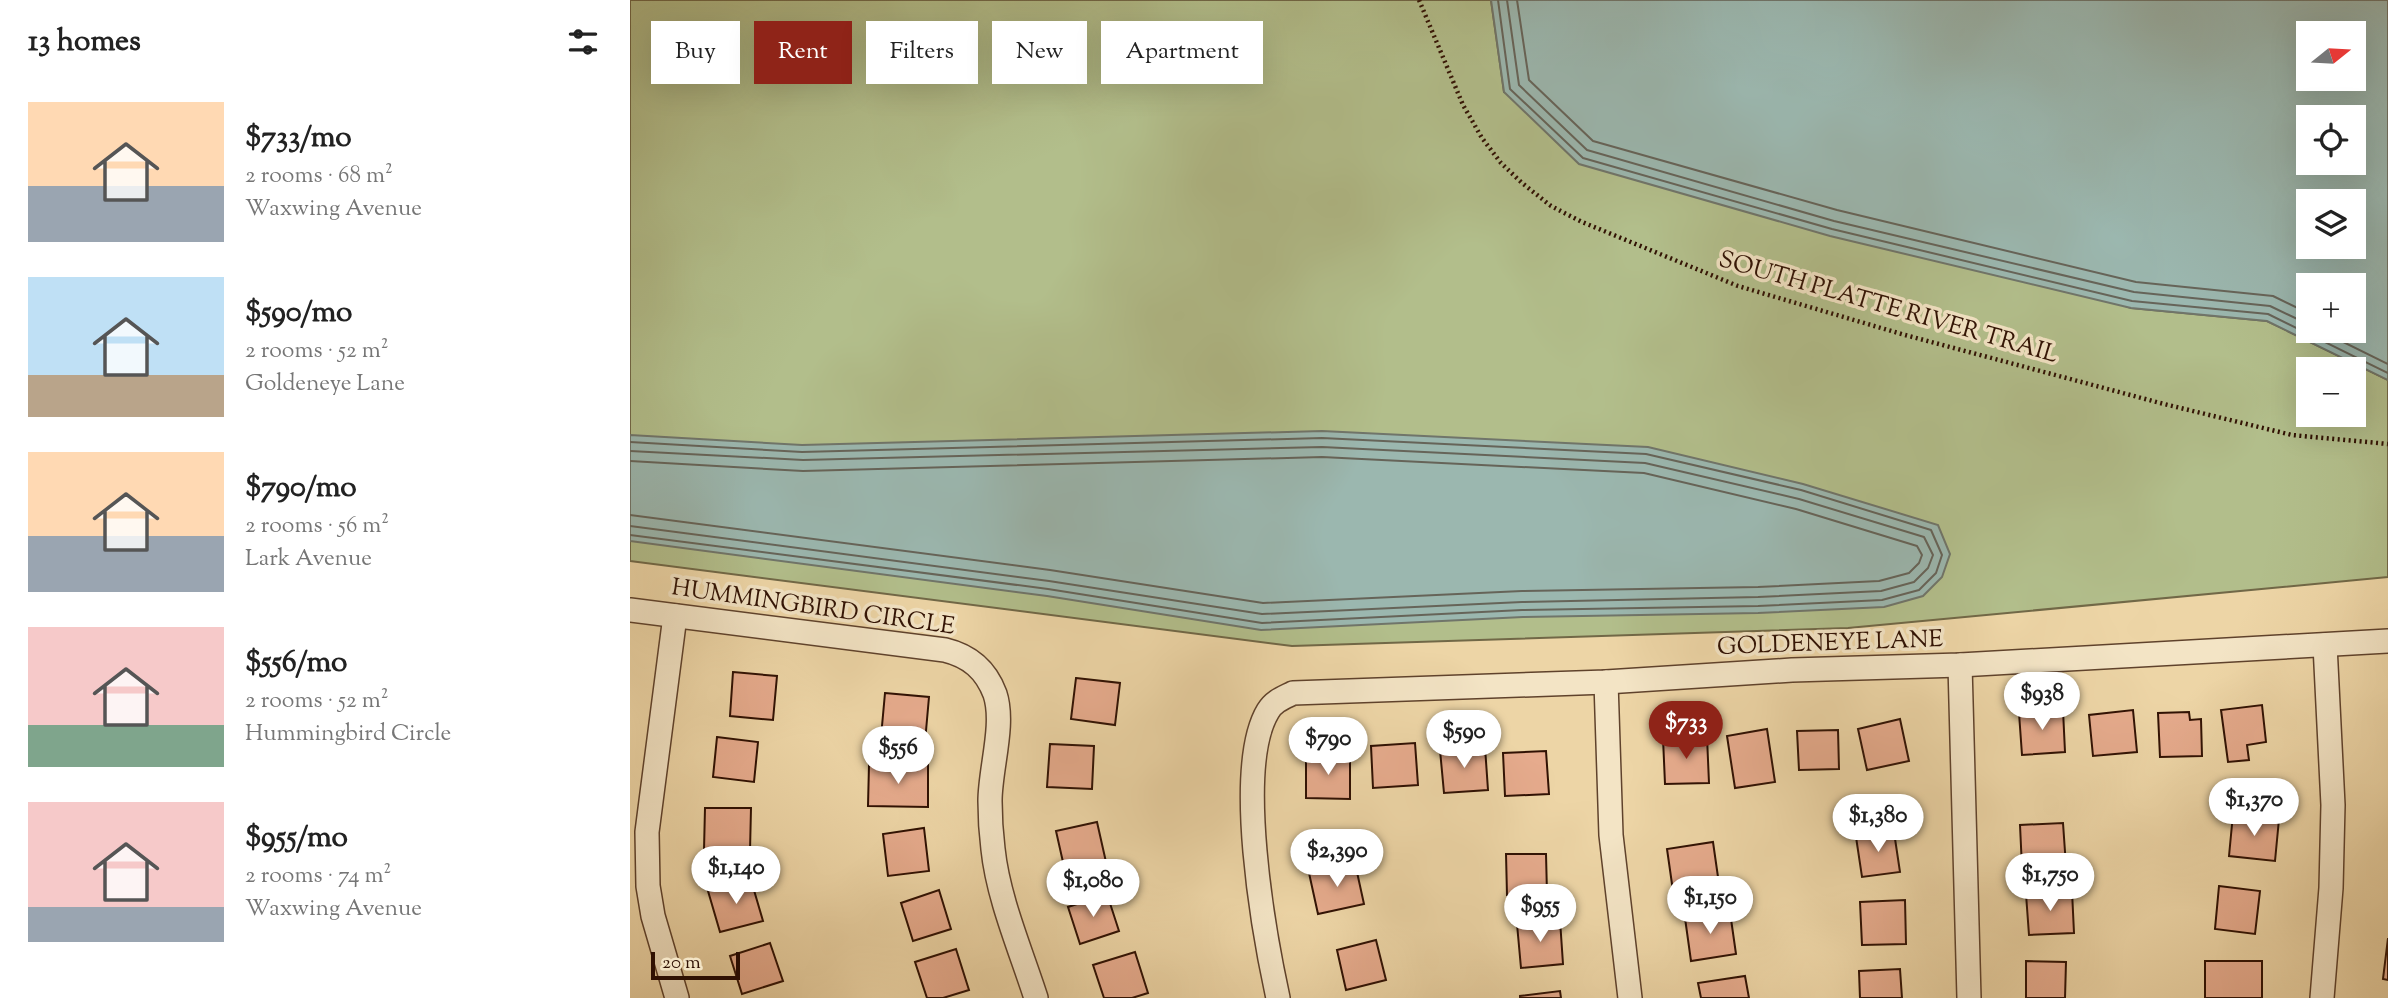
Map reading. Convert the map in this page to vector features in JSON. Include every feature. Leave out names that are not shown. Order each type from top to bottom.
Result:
[{"type":"street","name":"HUMMINGBIRD CIRCLE","points":[[630,610],[946,650],[960,654],[983,672],[996,698],[998,713],[990,800],[993,850],[998,879],[1036,998]]},
{"type":"street","points":[[675,616],[647,832],[648,886],[653,916],[677,998]]},
{"type":"street","name":"GOLDENEYE LANE","points":[[1278,998],[1262,916],[1253,771],[1259,730],[1269,710],[1276,701],[1293,693],[1606,682],[1792,670],[1959,665],[2388,641]]},
{"type":"street","points":[[2322,998],[2331,888],[2333,805],[2325,645]]},
{"type":"street","points":[[1959,665],[1969,998]]},
{"type":"street","points":[[1606,682],[1611,835],[1630,998]]},
{"type":"path","name":"SOUTH PLATTE RIVER TRAIL","points":[[1419,0],[1463,106],[1482,138],[1501,163],[1522,183],[1551,206],[1582,222],[1738,286],[1905,335],[2292,435],[2388,444]]},
{"type":"green space","points":[[630,0],[1491,0],[1504,92],[2131,308],[2267,321],[2296,335],[2296,343],[2312,343],[2341,357],[2296,357],[2296,427],[2366,427],[2366,369],[2388,380],[2388,577],[1848,628],[1292,646],[630,561]]},
{"type":"water","points":[[1491,0],[2388,0],[2388,380],[2366,369],[2366,357],[2341,357],[2312,343],[2366,343],[2366,273],[2296,273],[2296,335],[2267,321],[2131,308],[1830,236],[1579,164],[1504,92]]},
{"type":"water","points":[[1322,431],[1648,447],[1803,484],[1938,525],[1950,554],[1942,577],[1923,596],[1884,607],[1758,613],[1523,617],[1261,630],[1047,596],[630,541],[630,435],[802,445]]},
{"type":"building","points":[[733,672],[777,676],[773,720],[730,716]]},
{"type":"building","points":[[1076,678],[1120,683],[1115,725],[1071,719]]},
{"type":"building","points":[[885,693],[929,697],[925,742],[881,737]]},
{"type":"building","points":[[2262,705],[2266,742],[2247,745],[2249,760],[2228,762],[2221,710]]},
{"type":"building","points":[[2063,710],[2065,752],[2022,755],[2019,713]]},
{"type":"building","points":[[2133,710],[2137,752],[2093,756],[2089,715]]},
{"type":"building","points":[[2189,712],[2190,720],[2201,719],[2202,756],[2160,757],[2158,713]]},
{"type":"building","points":[[1900,719],[1909,761],[1867,770],[1858,729]]},
{"type":"building","points":[[1767,729],[1775,782],[1735,788],[1727,736]]},
{"type":"building","points":[[1838,730],[1839,769],[1799,770],[1797,731]]},
{"type":"building","points":[[717,737],[758,742],[754,782],[713,777]]},
{"type":"building","points":[[1707,737],[1709,783],[1665,784],[1663,738]]},
{"type":"building","points":[[1415,743],[1418,785],[1373,788],[1371,746]]},
{"type":"building","points":[[1050,744],[1094,746],[1092,789],[1047,787]]},
{"type":"building","points":[[1485,747],[1488,790],[1444,793],[1440,750]]},
{"type":"building","points":[[1546,751],[1549,794],[1505,796],[1503,753]]},
{"type":"building","points":[[1306,756],[1350,756],[1350,799],[1306,798]]},
{"type":"building","points":[[869,765],[928,765],[928,807],[868,806]]},
{"type":"building","points":[[705,808],[751,808],[750,851],[704,850]]},
{"type":"building","points":[[2233,814],[2279,819],[2275,861],[2229,856]]},
{"type":"building","points":[[1097,822],[1106,862],[1065,871],[1056,831]]},
{"type":"building","points":[[2063,823],[2066,866],[2022,868],[2020,825]]},
{"type":"building","points":[[924,828],[929,871],[888,876],[883,834]]},
{"type":"building","points":[[1894,832],[1900,872],[1862,877],[1856,837]]},
{"type":"building","points":[[1713,842],[1719,884],[1673,891],[1667,849]]},
{"type":"building","points":[[1506,854],[1546,854],[1547,894],[1507,895]]},
{"type":"building","points":[[1355,863],[1364,904],[1318,914],[1309,873]]},
{"type":"building","points":[[751,880],[763,921],[720,932],[708,891]]},
{"type":"building","points":[[2219,886],[2260,891],[2255,934],[2215,929]]},
{"type":"building","points":[[939,890],[951,929],[913,941],[901,903]]},
{"type":"building","points":[[2072,891],[2074,933],[2029,935],[2026,894]]},
{"type":"building","points":[[1107,894],[1119,931],[1080,944],[1068,907]]},
{"type":"building","points":[[1905,900],[1906,944],[1862,945],[1860,902]]},
{"type":"building","points":[[1730,912],[1736,954],[1691,961],[1685,918]]},
{"type":"building","points":[[1560,920],[1563,964],[1521,968],[1517,924]]},
{"type":"building","points":[[2388,938],[2388,980],[2383,979]]},
{"type":"building","points":[[1376,940],[1386,980],[1346,990],[1337,950]]},
{"type":"building","points":[[770,943],[783,981],[742,994],[730,956]]},
{"type":"building","points":[[956,949],[969,990],[943,998],[927,998],[915,962]]},
{"type":"building","points":[[1135,952],[1148,993],[1132,998],[1104,998],[1093,965]]},
{"type":"building","points":[[2026,961],[2066,962],[2065,998],[2026,998]]},
{"type":"building","points":[[2205,961],[2262,961],[2262,998],[2205,998]]},
{"type":"building","points":[[1900,969],[1902,998],[1860,998],[1859,971]]},
{"type":"building","points":[[1745,976],[1749,998],[1701,998],[1698,983]]},
{"type":"building","points":[[1560,991],[1561,998],[1520,998],[1520,996]]}]
